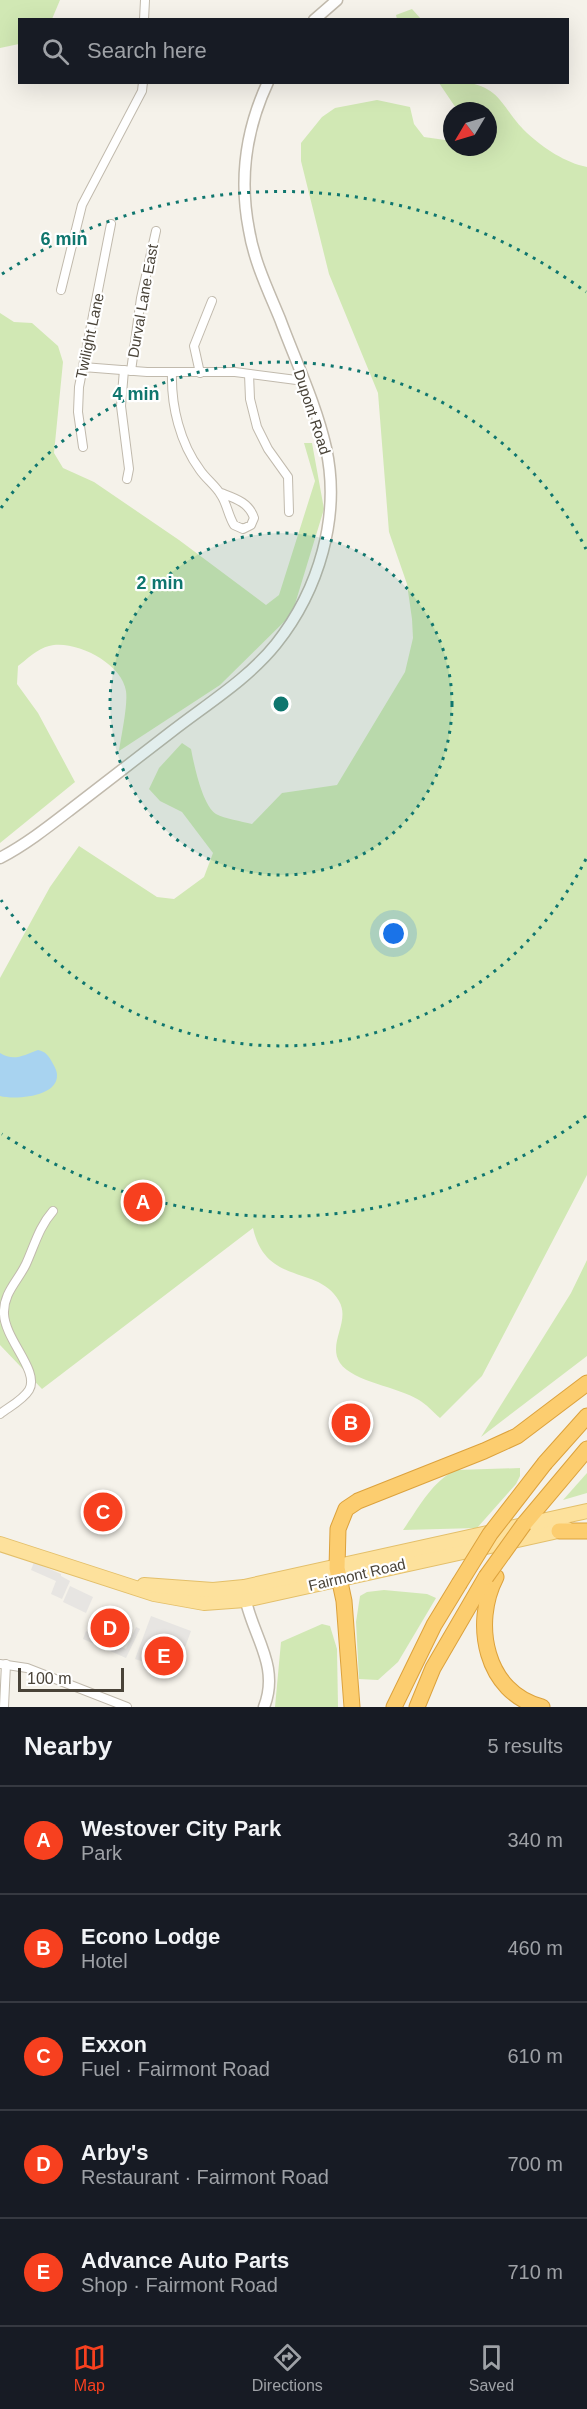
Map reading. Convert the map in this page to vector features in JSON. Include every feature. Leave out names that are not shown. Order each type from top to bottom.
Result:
[{"type":"highway","points":[[352,1707],[344,1601],[339,1573],[338,1529],[346,1509],[358,1501],[517,1436],[587,1383]]},
{"type":"highway","points":[[394,1707],[434,1625],[490,1534],[545,1463],[587,1416]]},
{"type":"highway","points":[[417,1707],[433,1668],[524,1524],[584,1452]]},
{"type":"highway","points":[[559,1531],[587,1531]]},
{"type":"highway","points":[[491,1577],[484,1615],[484,1639],[491,1662],[505,1686],[531,1704],[542,1707]]},
{"type":"main road","name":"Fairmont Road","points":[[0,1544],[154,1594],[204,1603],[339,1573],[587,1511]]},
{"type":"main road","name":"Fairmont Road","points":[[339,1573],[587,1524]]},
{"type":"street","points":[[144,18],[145,0]]},
{"type":"street","points":[[316,18],[337,0]]},
{"type":"street","points":[[61,290],[82,205],[142,91],[143,84]]},
{"type":"street","name":"Dupont Road","points":[[0,858],[38,834],[240,678],[276,643],[301,608],[310,589],[323,551],[330,492],[326,450],[304,381],[255,255],[244,193],[251,125],[267,84]]},
{"type":"street","name":"Twilight Lane","points":[[83,447],[78,405],[83,366],[111,224]]},
{"type":"street","name":"Durval Lane East","points":[[127,479],[129,469],[121,398],[156,231]]},
{"type":"street","points":[[200,373],[194,346],[212,301]]},
{"type":"street","points":[[83,366],[172,373],[249,374],[304,381]]},
{"type":"street","points":[[172,373],[173,397],[184,442],[199,470],[221,493],[234,525],[243,529],[251,525],[254,518],[250,509],[241,501],[221,493]]},
{"type":"street","points":[[249,374],[250,399],[257,427],[268,449],[288,477],[289,512]]},
{"type":"street","points":[[0,1414],[22,1398],[29,1390],[31,1382],[30,1370],[11,1342],[5,1326],[3,1312],[6,1296],[26,1265],[42,1224],[53,1210]]},
{"type":"street","points":[[244,1594],[270,1670],[270,1684],[264,1707]]},
{"type":"street","points":[[4,1707],[3,1664],[27,1668],[127,1707]]},
{"type":"green space","points":[[0,0],[60,0],[52,18],[18,18],[18,44],[0,48]]},
{"type":"green space","points":[[412,9],[420,18],[397,18],[396,15]]},
{"type":"green space","points":[[440,84],[473,84],[494,94],[533,139],[563,158],[587,167],[587,1175],[482,1376],[440,1418],[410,1395],[365,1380],[346,1370],[340,1363],[336,1348],[342,1317],[339,1301],[319,1282],[293,1273],[269,1259],[260,1247],[253,1228],[42,1389],[0,1345],[0,978],[50,887],[79,846],[157,897],[174,899],[204,877],[213,853],[182,812],[160,801],[149,789],[159,768],[182,743],[191,749],[199,784],[211,809],[228,819],[252,824],[282,793],[337,785],[405,672],[413,638],[412,619],[407,584],[389,532],[378,393],[329,274],[301,161],[301,143],[322,117],[335,108],[377,100],[410,107],[414,124],[424,137],[443,140],[443,156],[497,156],[497,102],[452,102]]},
{"type":"green space","points":[[0,313],[14,322],[32,323],[58,346],[63,362],[54,453],[63,468],[94,482],[179,540],[266,605],[279,595],[315,481],[304,443],[312,443],[324,509],[292,614],[220,685],[119,751],[126,691],[116,671],[95,655],[71,646],[59,645],[41,649],[18,666],[17,684],[38,713],[75,782],[0,843]]},
{"type":"green space","points":[[587,1260],[587,1356],[481,1437],[571,1293]]},
{"type":"green space","points":[[520,1468],[520,1476],[516,1484],[477,1528],[403,1530],[433,1488],[456,1470]]},
{"type":"green space","points":[[587,1473],[587,1493],[563,1500]]},
{"type":"green space","points":[[384,1590],[427,1594],[436,1598],[398,1662],[378,1680],[359,1679],[356,1622],[360,1596],[367,1592]]},
{"type":"green space","points":[[322,1624],[330,1626],[337,1649],[338,1707],[275,1707],[281,1642]]},
{"type":"shaded area","points":[[34,1562],[61,1574],[70,1581],[62,1599],[51,1594],[56,1581],[31,1570]]},
{"type":"shaded area","points":[[70,1586],[93,1597],[86,1613],[63,1602]]},
{"type":"shaded area","points":[[101,1611],[128,1622],[126,1628],[98,1617]]},
{"type":"shaded area","points":[[151,1616],[191,1631],[184,1650],[153,1639],[144,1662],[135,1659]]},
{"type":"shaded area","points":[[136,1627],[140,1629],[126,1658],[83,1639],[86,1631],[126,1649]]},
{"type":"water","points":[[38,1050],[49,1057],[57,1071],[51,1088],[25,1097],[0,1096],[0,1053],[14,1057],[24,1056]]},
{"type":"place","name":"Westover City Park","points":[[143,1202]]},
{"type":"place","name":"Econo Lodge","points":[[351,1423]]},
{"type":"place","name":"Exxon","points":[[103,1512]]},
{"type":"place","name":"Arby's","points":[[110,1628]]},
{"type":"place","name":"Advance Auto Parts","points":[[164,1656]]}]
